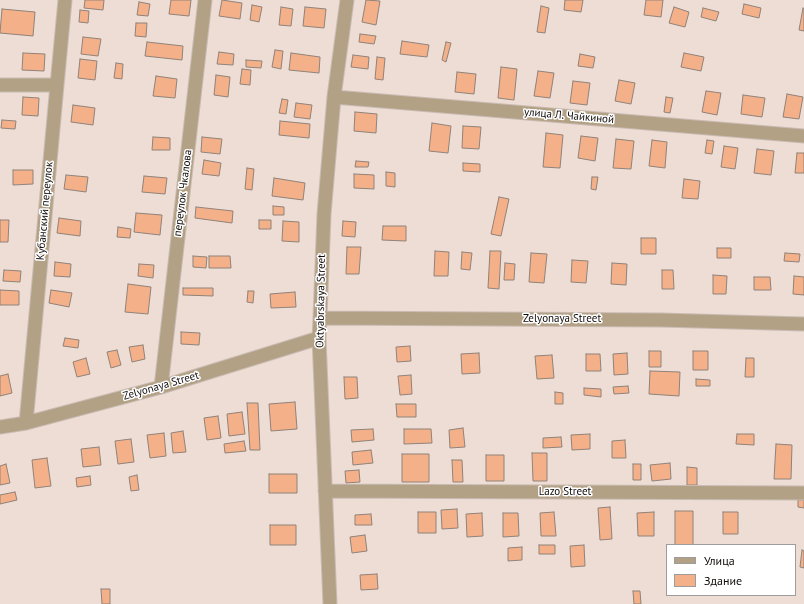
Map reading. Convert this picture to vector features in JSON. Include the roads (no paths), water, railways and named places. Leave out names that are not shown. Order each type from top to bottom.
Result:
[{"type":"street","name":"Кубанский переулок","points":[[26,423],[65,0]]},
{"type":"street","name":"переулок Чкалова","points":[[161,387],[205,0]]},
{"type":"street","name":"Oktyabrskaya Street","points":[[330,604],[319,338],[324,214],[334,96],[347,0]]},
{"type":"street","points":[[0,85],[57,85]]},
{"type":"street","name":"улица Л. Чайкиной","points":[[334,96],[804,136]]},
{"type":"street","name":"Zelyonaya Street","points":[[320,318],[653,320],[804,324]]},
{"type":"street","name":"Zelyonaya Street","points":[[0,428],[26,423],[161,387],[319,338]]},
{"type":"street","name":"Lazo Street","points":[[325,491],[804,493]]}]
